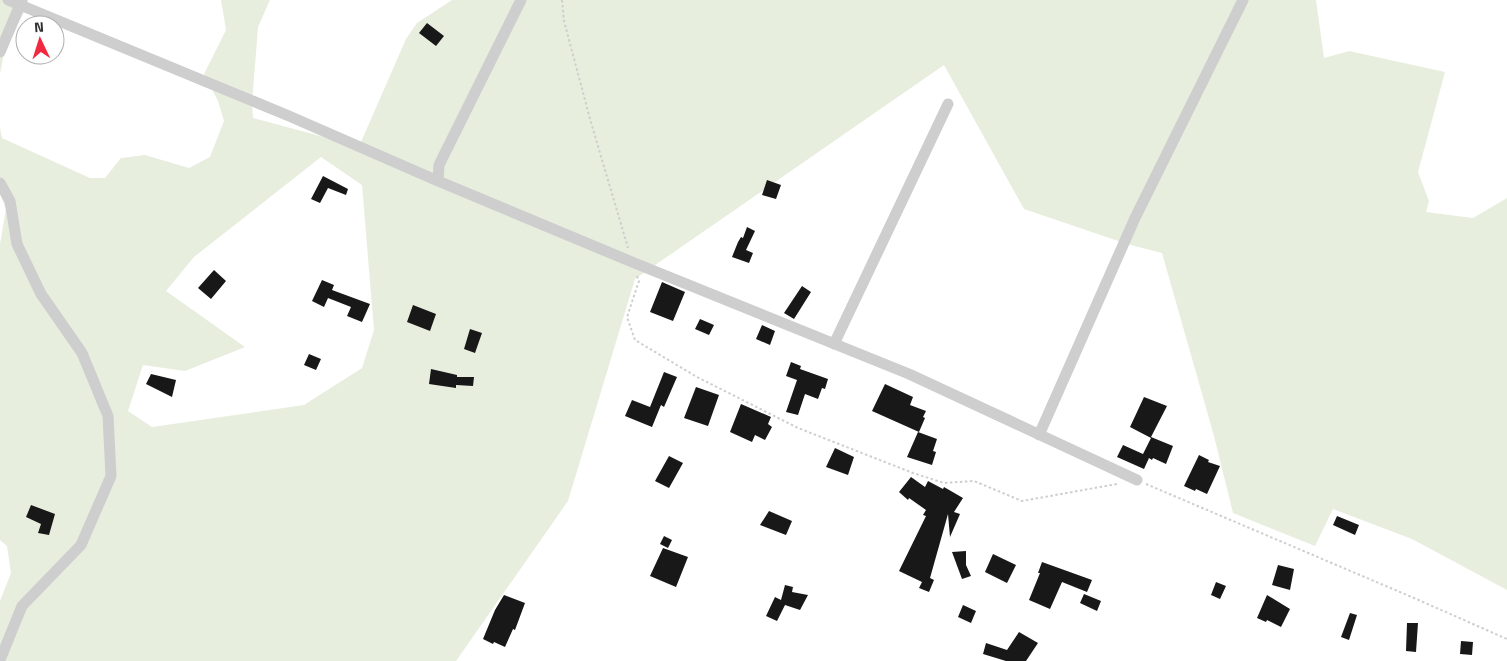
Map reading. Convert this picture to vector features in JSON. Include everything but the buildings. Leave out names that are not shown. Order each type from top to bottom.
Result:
[{"type":"street","points":[[8,0],[21,2],[438,181],[909,374],[1137,480]]},
{"type":"street","points":[[438,181],[440,165],[521,0]]},
{"type":"street","points":[[1039,435],[1135,218],[1243,0]]},
{"type":"street","points":[[0,52],[21,2]]},
{"type":"street","points":[[834,344],[948,104]]},
{"type":"street","points":[[0,183],[10,201],[17,244],[41,294],[82,353],[108,416],[111,476],[81,545],[22,606],[0,660]]},
{"type":"path","points":[[562,0],[568,39],[639,281],[627,317],[635,340],[697,377],[798,428],[912,474],[944,483],[974,481],[1022,501],[1118,484]]},
{"type":"path","points":[[1137,480],[1507,639]]},
{"type":"green space","points":[[0,0],[28,0],[23,15],[15,15],[15,30],[4,53],[0,74]]},
{"type":"green space","points":[[221,0],[270,0],[258,27],[252,103],[253,118],[350,144],[361,142],[406,39],[417,23],[452,0],[1316,0],[1324,58],[1349,51],[1445,72],[1418,172],[1429,201],[1426,212],[1473,218],[1507,198],[1507,590],[1412,539],[1333,509],[1315,546],[1233,513],[1214,436],[1162,253],[1127,244],[1024,209],[944,65],[635,279],[568,501],[456,661],[0,661],[0,601],[11,573],[7,546],[0,540],[0,244],[6,209],[0,194],[0,128],[2,138],[90,178],[105,178],[121,158],[145,155],[189,168],[210,157],[224,121],[218,101],[204,74],[226,30]],"holes":[[[321,157],[362,185],[374,330],[362,368],[304,405],[152,427],[128,411],[143,365],[185,371],[245,347],[166,291],[194,257]]]}]
